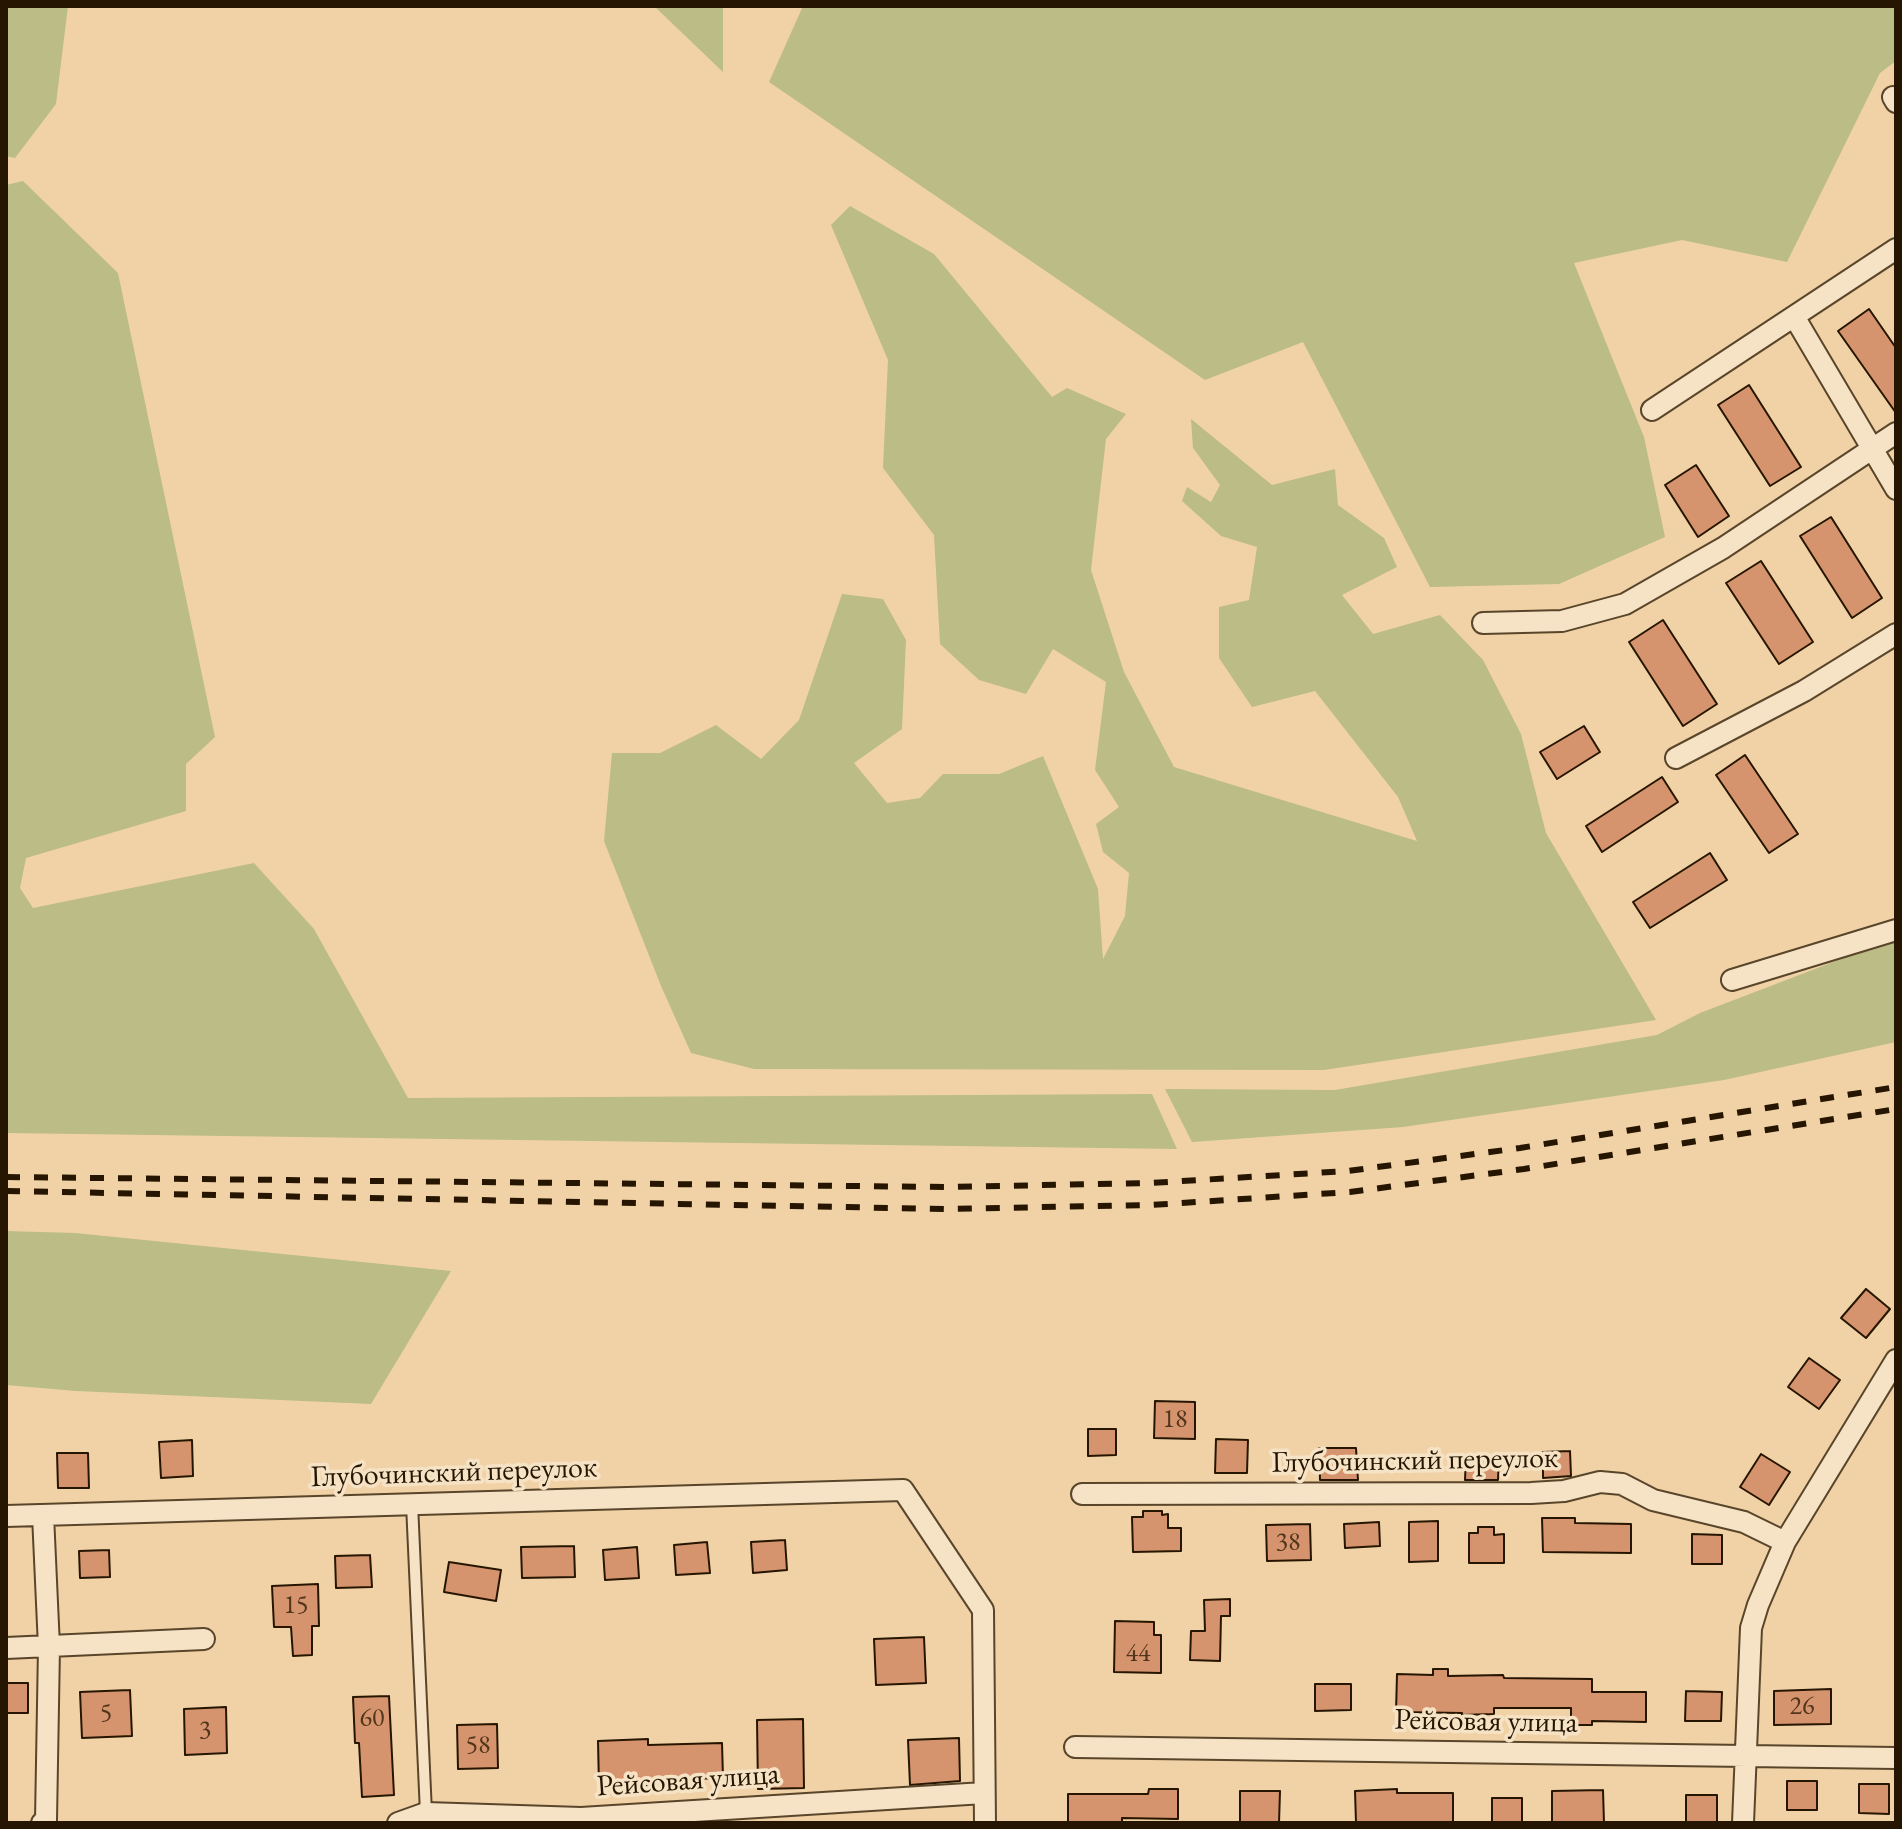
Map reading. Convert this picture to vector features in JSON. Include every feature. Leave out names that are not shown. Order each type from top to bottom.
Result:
[{"type":"street","points":[[1652,410],[1896,249]]},
{"type":"street","points":[[1795,318],[1896,489]]},
{"type":"street","points":[[1483,623],[1562,621],[1625,604],[1723,548],[1896,433]]},
{"type":"street","points":[[1676,758],[1804,691],[1896,634]]},
{"type":"street","points":[[1732,980],[1896,930]]},
{"type":"street","points":[[1743,1823],[1751,1628],[1758,1605],[1785,1542],[1896,1360]]},
{"type":"street","name":"Глубочинский переулок","points":[[1082,1494],[1531,1493],[1564,1491],[1600,1482],[1622,1484],[1653,1500],[1744,1522],[1785,1542]]},
{"type":"street","name":"Глубочинский переулок","points":[[6,1516],[903,1490],[983,1610],[984,1793]]},
{"type":"street","points":[[43,1515],[49,1647],[46,1822]]},
{"type":"street","points":[[6,1648],[204,1639]]},
{"type":"street","name":"Рейсовая улица","points":[[1075,1747],[1896,1758]]},
{"type":"street","points":[[984,1793],[985,1823]]},
{"type":"street","name":"Рейсовая улица","points":[[398,1823],[426,1813],[578,1821],[984,1793]]},
{"type":"lane","points":[[412,1504],[426,1813]]},
{"type":"green space","points":[[6,6],[68,6],[56,104],[15,158],[6,156]]},
{"type":"green space","points":[[654,6],[723,6],[723,72]]},
{"type":"green space","points":[[803,6],[1896,6],[1896,61],[1880,73],[1787,262],[1682,240],[1574,263],[1644,437],[1665,537],[1559,584],[1430,587],[1303,342],[1205,380],[769,82]]},
{"type":"green space","points":[[23,181],[118,273],[215,737],[186,764],[186,811],[26,858],[20,888],[33,908],[254,863],[314,929],[408,1098],[1152,1094],[1177,1149],[6,1133],[6,185]]},
{"type":"green space","points":[[850,206],[934,254],[1052,397],[1067,388],[1126,414],[1106,439],[1091,570],[1124,672],[1174,767],[1417,841],[1398,797],[1315,691],[1252,707],[1219,658],[1219,607],[1249,600],[1257,547],[1221,536],[1182,501],[1187,487],[1211,502],[1220,485],[1193,448],[1191,419],[1272,485],[1335,469],[1338,505],[1384,538],[1397,567],[1342,595],[1373,634],[1440,615],[1483,660],[1521,734],[1546,833],[1656,1020],[1324,1070],[754,1069],[691,1053],[604,841],[612,753],[660,753],[716,725],[761,759],[799,720],[842,594],[883,599],[906,640],[902,729],[854,763],[887,803],[920,798],[943,774],[999,774],[1043,756],[1098,889],[1103,959],[1125,916],[1129,873],[1103,852],[1096,824],[1119,807],[1095,770],[1106,682],[1053,649],[1026,694],[979,680],[940,644],[934,535],[883,468],[888,360],[831,225]]},
{"type":"green space","points":[[1896,938],[1896,1042],[1724,1080],[1403,1127],[1192,1142],[1165,1089],[1335,1090],[1657,1035],[1700,1013]]},
{"type":"green space","points":[[6,1231],[75,1233],[451,1271],[371,1404],[6,1385]]},
{"type":"building","points":[[1869,309],[1896,348],[1896,413],[1838,331]]},
{"type":"building","points":[[1749,385],[1801,467],[1770,486],[1718,405]]},
{"type":"building","points":[[1696,465],[1729,516],[1698,537],[1665,485]]},
{"type":"building","points":[[1831,517],[1882,598],[1852,618],[1800,536]]},
{"type":"building","points":[[1761,561],[1813,642],[1779,664],[1726,583]]},
{"type":"building","points":[[1663,620],[1717,704],[1683,726],[1629,642]]},
{"type":"building","points":[[1584,726],[1600,752],[1557,779],[1540,752]]},
{"type":"building","points":[[1745,755],[1798,834],[1769,853],[1716,775]]},
{"type":"building","points":[[1662,777],[1678,802],[1602,852],[1586,826]]},
{"type":"building","points":[[1710,853],[1727,880],[1650,928],[1633,902]]},
{"type":"building","points":[[1866,1289],[1890,1309],[1866,1338],[1841,1318]]},
{"type":"building","points":[[1809,1358],[1840,1380],[1819,1409],[1788,1387]]},
{"type":"building","points":[[1155,1401],[1195,1402],[1195,1439],[1154,1438]]},
{"type":"building","points":[[1088,1429],[1116,1429],[1116,1455],[1088,1456]]},
{"type":"building","points":[[1216,1439],[1248,1440],[1247,1473],[1215,1473]]},
{"type":"building","points":[[192,1440],[193,1476],[161,1478],[159,1442]]},
{"type":"building","points":[[1319,1448],[1356,1448],[1358,1480],[1320,1480]]},
{"type":"building","points":[[1570,1451],[1571,1476],[1543,1478],[1543,1452]]},
{"type":"building","points":[[57,1453],[88,1453],[89,1488],[58,1488]]},
{"type":"building","points":[[1761,1454],[1790,1472],[1769,1505],[1740,1487]]},
{"type":"building","points":[[1466,1456],[1499,1457],[1498,1480],[1465,1480]]},
{"type":"building","points":[[1143,1511],[1168,1514],[1168,1528],[1181,1528],[1181,1551],[1133,1552],[1132,1517],[1143,1517]]},
{"type":"building","points":[[1542,1518],[1575,1518],[1575,1523],[1631,1524],[1631,1553],[1543,1552]]},
{"type":"building","points":[[1438,1521],[1438,1561],[1409,1562],[1409,1522]]},
{"type":"building","points":[[1379,1522],[1380,1546],[1345,1548],[1344,1524]]},
{"type":"building","points":[[1310,1524],[1311,1560],[1267,1561],[1266,1525]]},
{"type":"building","points":[[1478,1527],[1494,1527],[1494,1535],[1504,1534],[1504,1563],[1469,1563],[1469,1533],[1478,1533]]},
{"type":"building","points":[[1692,1534],[1722,1535],[1722,1564],[1692,1564]]},
{"type":"building","points":[[785,1540],[787,1570],[753,1573],[751,1542]]},
{"type":"building","points":[[707,1542],[710,1573],[676,1575],[674,1545]]},
{"type":"building","points":[[574,1546],[575,1577],[522,1578],[521,1547]]},
{"type":"building","points":[[637,1547],[639,1578],[605,1580],[603,1550]]},
{"type":"building","points":[[109,1550],[110,1577],[80,1578],[79,1551]]},
{"type":"building","points":[[370,1555],[372,1587],[336,1588],[335,1556]]},
{"type":"building","points":[[449,1562],[501,1570],[496,1601],[444,1592]]},
{"type":"building","points":[[318,1584],[319,1626],[312,1626],[312,1655],[293,1656],[291,1627],[274,1627],[272,1586]]},
{"type":"building","points":[[1230,1599],[1230,1616],[1221,1616],[1220,1661],[1190,1660],[1191,1631],[1205,1631],[1204,1600]]},
{"type":"building","points":[[1115,1621],[1154,1622],[1154,1635],[1161,1635],[1161,1673],[1114,1672]]},
{"type":"building","points":[[924,1637],[926,1683],[876,1685],[874,1639]]},
{"type":"building","points":[[1433,1669],[1448,1669],[1448,1676],[1592,1679],[1592,1692],[1646,1692],[1646,1722],[1592,1721],[1592,1725],[1571,1725],[1571,1708],[1494,1708],[1494,1714],[1462,1715],[1396,1712],[1397,1674],[1433,1675]]},
{"type":"building","points":[[6,1683],[28,1683],[28,1713],[6,1713]]},
{"type":"building","points":[[1315,1684],[1351,1684],[1351,1710],[1315,1711]]},
{"type":"building","points":[[1831,1689],[1831,1724],[1774,1725],[1774,1691]]},
{"type":"building","points":[[130,1690],[132,1736],[82,1738],[80,1692]]},
{"type":"building","points":[[1686,1691],[1722,1692],[1721,1721],[1685,1721]]},
{"type":"building","points":[[389,1696],[394,1795],[362,1797],[353,1697]]},
{"type":"building","points":[[226,1707],[227,1753],[185,1755],[184,1709]]},
{"type":"building","points":[[803,1719],[804,1788],[758,1789],[757,1720]]},
{"type":"building","points":[[497,1724],[498,1768],[458,1769],[457,1725]]},
{"type":"building","points":[[959,1738],[960,1781],[910,1785],[908,1740]]},
{"type":"building","points":[[648,1739],[648,1745],[722,1743],[723,1778],[650,1780],[650,1785],[599,1787],[598,1741]]},
{"type":"building","points":[[1787,1781],[1817,1781],[1817,1810],[1787,1810]]},
{"type":"building","points":[[1859,1784],[1889,1784],[1889,1814],[1859,1813]]},
{"type":"building","points":[[1149,1789],[1178,1789],[1178,1819],[1122,1818],[1122,1823],[1068,1823],[1068,1794],[1148,1794]]},
{"type":"building","points":[[1397,1789],[1397,1793],[1453,1793],[1453,1823],[1356,1823],[1355,1791]]},
{"type":"building","points":[[1603,1790],[1604,1823],[1552,1823],[1552,1791]]},
{"type":"building","points":[[1240,1791],[1280,1791],[1279,1823],[1240,1823]]},
{"type":"building","points":[[1686,1795],[1717,1795],[1717,1823],[1686,1823]]},
{"type":"building","points":[[1492,1798],[1522,1798],[1522,1823],[1492,1823]]},
{"type":"railway","points":[[6,1177],[945,1187],[1150,1183],[1348,1171],[1520,1148],[1896,1087]]},
{"type":"railway","points":[[6,1191],[945,1209],[1151,1205],[1350,1192],[1524,1169],[1896,1109]]}]
